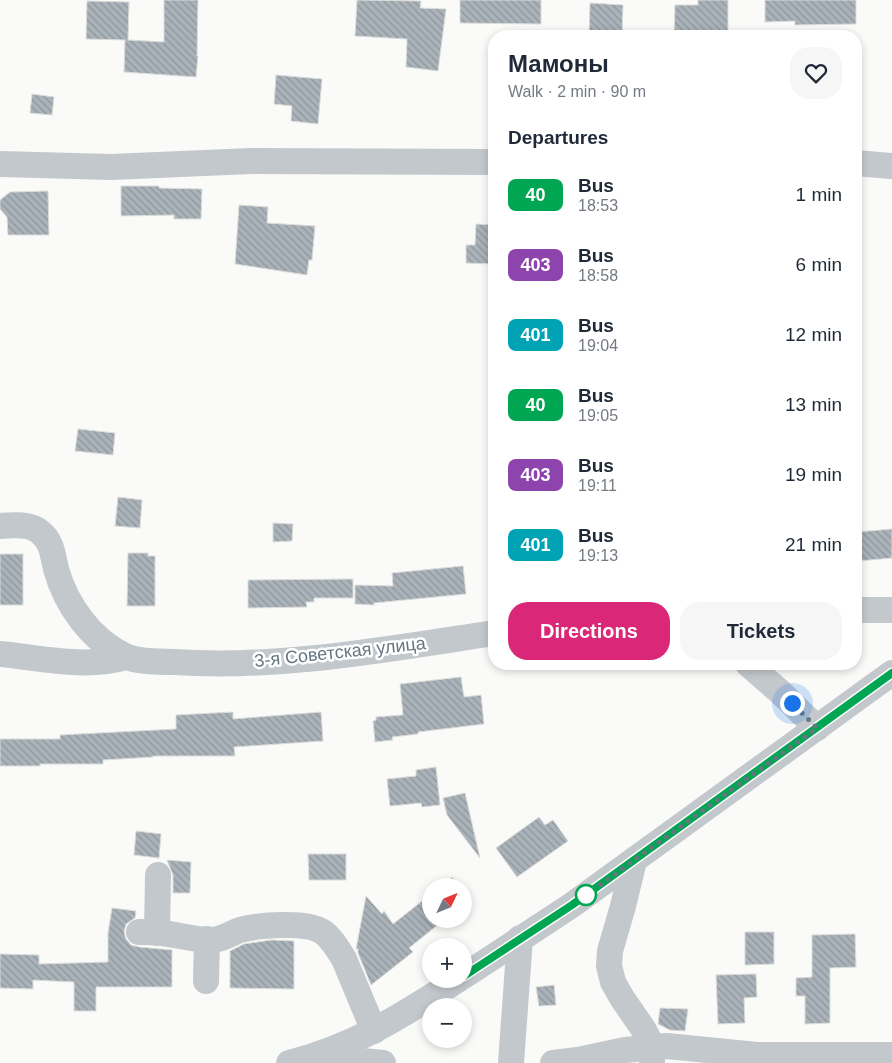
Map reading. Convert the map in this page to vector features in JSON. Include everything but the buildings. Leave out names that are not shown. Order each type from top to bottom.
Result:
[{"type":"street","points":[[0,164],[111,166],[251,161],[488,162]]},
{"type":"street","points":[[862,163],[892,166]]},
{"type":"street","points":[[0,526],[26,526],[36,529],[41,533],[50,545],[62,584],[75,610],[91,631],[126,657]]},
{"type":"street","points":[[862,610],[892,610]]},
{"type":"street","name":"3-я Советская улица","points":[[126,657],[150,661],[196,664],[307,660],[488,634]]},
{"type":"street","points":[[0,654],[84,663],[98,663],[126,657]]},
{"type":"street","points":[[755,670],[817,728]]},
{"type":"street","points":[[472,971],[572,905],[892,673]]},
{"type":"street","points":[[634,861],[610,951],[609,966],[613,982],[644,1030],[652,1055]]},
{"type":"street","points":[[158,875],[148,932],[219,939],[242,930],[258,927],[314,927],[330,939],[344,959],[374,1031]]},
{"type":"street","points":[[511,1063],[520,938]]},
{"type":"street","points":[[206,981],[207,939]]},
{"type":"street","points":[[289,1063],[350,1043],[407,1012],[445,988]]},
{"type":"street","points":[[553,1063],[578,1060],[624,1050],[652,1055],[683,1047],[765,1056],[892,1055]]},
{"type":"street","points":[[315,1056],[383,1063]]},
{"type":"bus line","name":"40","points":[[472,971],[572,905],[892,673]]},
{"type":"route","points":[[586,895],[817,728],[792,703]]}]
